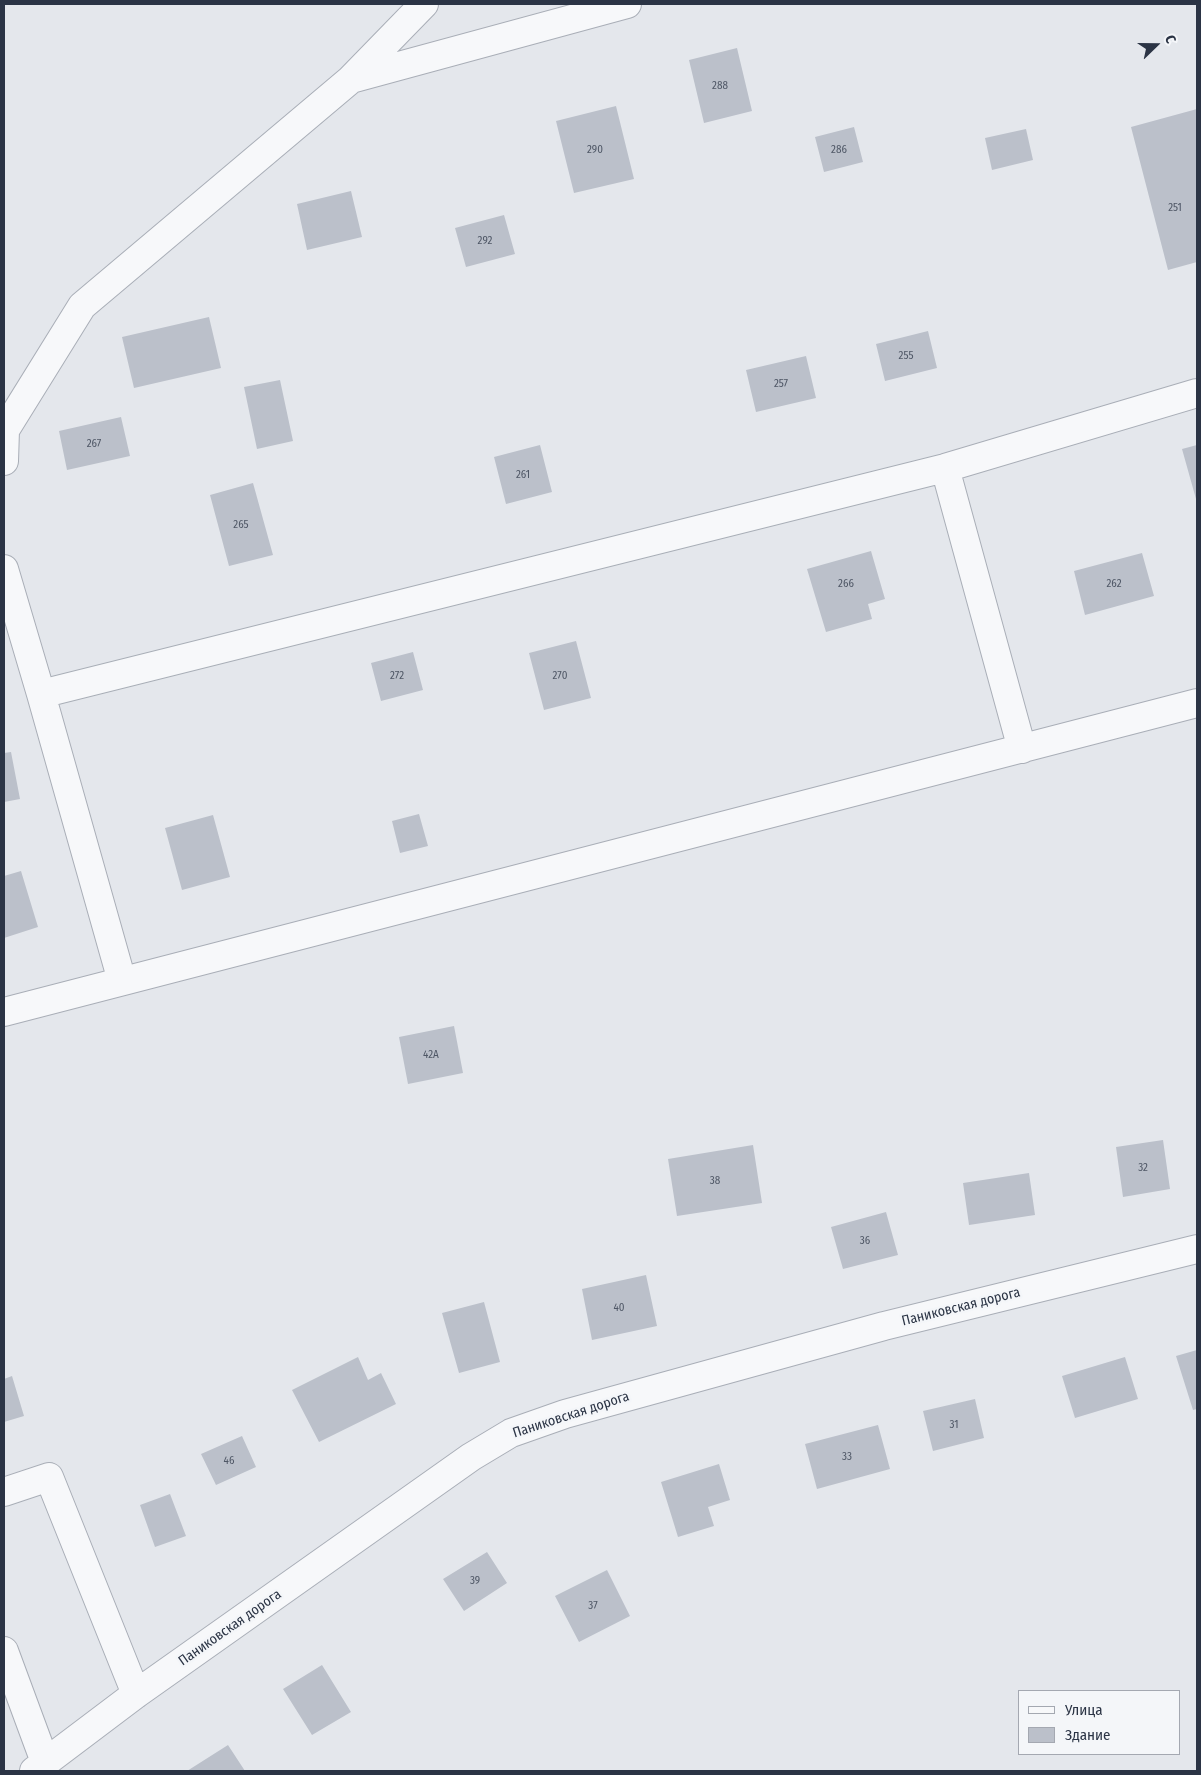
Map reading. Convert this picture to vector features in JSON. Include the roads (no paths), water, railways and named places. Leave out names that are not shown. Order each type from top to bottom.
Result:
[{"type":"street","points":[[4,460],[5,430],[82,306],[350,80],[424,4]]},
{"type":"street","points":[[350,80],[628,4]]},
{"type":"street","points":[[41,694],[945,468],[1197,393]]},
{"type":"street","points":[[945,468],[1022,749]]},
{"type":"street","points":[[4,569],[122,981]]},
{"type":"street","points":[[4,1012],[1197,703]]},
{"type":"street","name":"Паниковская дорога","points":[[40,1767],[136,1694],[471,1457],[511,1433],[565,1414],[884,1326],[1197,1249]]},
{"type":"street","points":[[4,1492],[49,1477],[136,1694]]},
{"type":"street","points":[[4,1651],[40,1767]]}]
